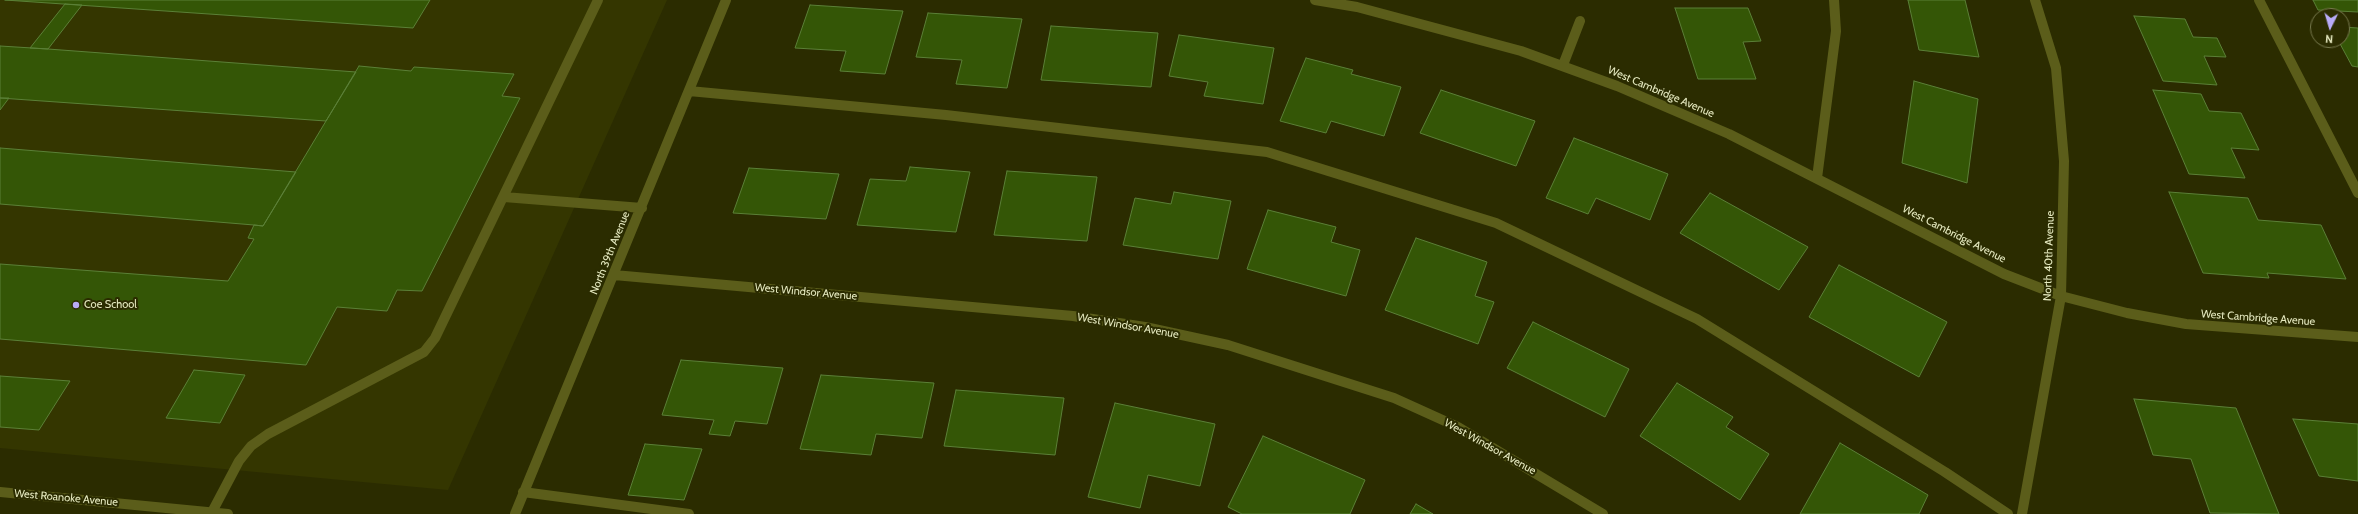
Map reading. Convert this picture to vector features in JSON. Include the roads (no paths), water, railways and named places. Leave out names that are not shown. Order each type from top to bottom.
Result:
[{"type":"street","points":[[212,512],[238,461],[251,446],[268,434],[424,352],[435,338],[598,0]]},
{"type":"street","name":"North 39th Avenue","points":[[515,514],[642,208],[726,0]]},
{"type":"street","name":"West Cambridge Avenue","points":[[1315,0],[1357,7],[1563,65],[1617,86],[1729,134],[2004,274],[2061,296],[2127,313],[2186,324],[2358,338]]},
{"type":"street","points":[[1818,178],[1836,32],[1834,0]]},
{"type":"street","name":"North 40th Avenue","points":[[2022,514],[2061,296],[2064,161],[2056,68],[2035,0]]},
{"type":"street","points":[[2259,0],[2358,193]]},
{"type":"street","points":[[1563,65],[1580,22]]},
{"type":"street","points":[[689,91],[946,115],[1267,152],[1496,223],[1697,318],[1945,472],[2008,514]]},
{"type":"street","points":[[504,197],[642,208]]},
{"type":"street","name":"West Windsor Avenue","points":[[614,275],[1073,316],[1145,327],[1228,345],[1394,398],[1451,424],[1576,496],[1603,514]]},
{"type":"street","name":"West Roanoke Avenue","points":[[0,492],[228,514]]},
{"type":"street","points":[[523,492],[689,514]]},
{"type":"place","name":"Coe School","points":[[76,305]]}]
